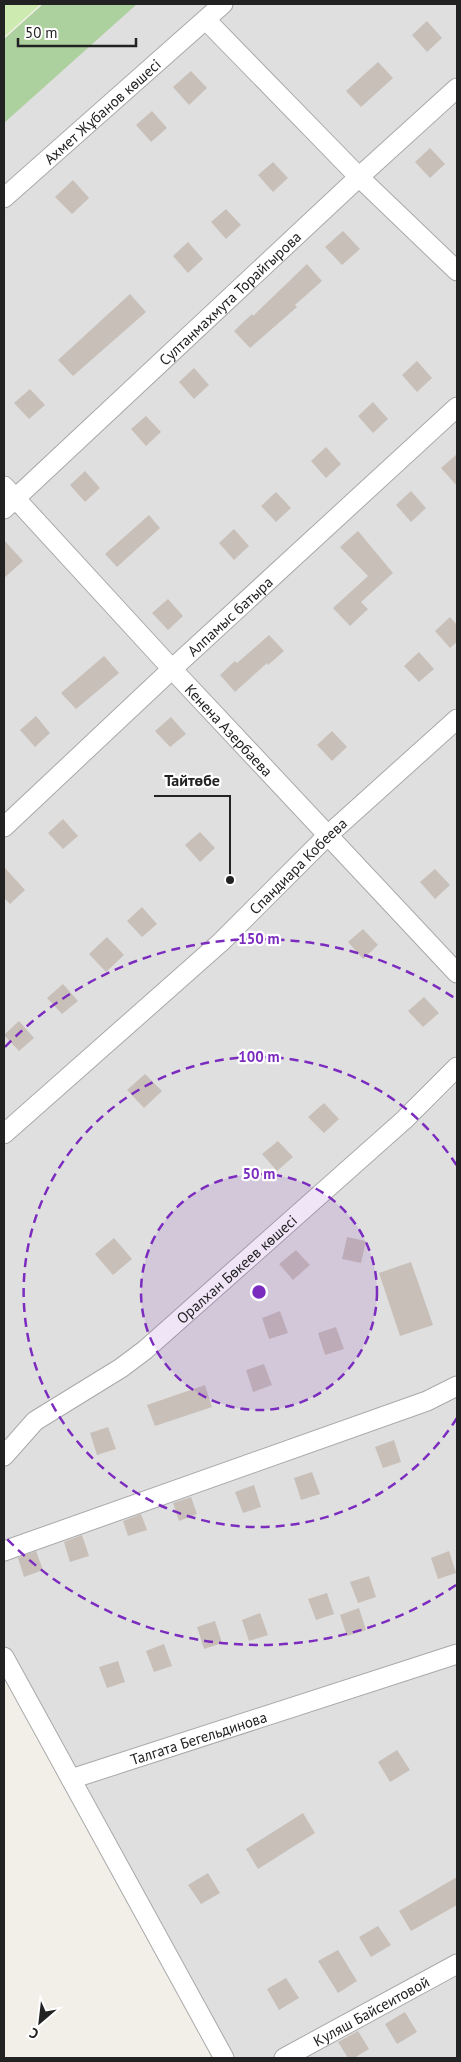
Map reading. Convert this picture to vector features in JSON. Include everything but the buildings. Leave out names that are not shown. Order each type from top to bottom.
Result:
[{"type":"street","name":"Ахмет Жұбанов көшесі","points":[[4,198],[223,4]]},
{"type":"street","points":[[206,20],[359,177],[457,271]]},
{"type":"street","name":"Султанмахмута Торайгырова","points":[[7,498],[457,88]]},
{"type":"street","name":"Алпамыс батыра","points":[[4,827],[172,669],[457,407]]},
{"type":"street","name":"Кенена Азербаева","points":[[7,498],[172,669],[457,973]]},
{"type":"street","name":"Спандиара Кобеева","points":[[4,1134],[221,942],[327,836],[457,719]]},
{"type":"street","name":"Оралхан Бөкеев көшесі","points":[[4,1456],[35,1421],[121,1368],[145,1350],[404,1120],[457,1067]]},
{"type":"street","points":[[4,1551],[427,1401],[457,1386]]},
{"type":"street","name":"Талгата Бегельдинова","points":[[71,1779],[457,1654]]},
{"type":"street","points":[[4,1657],[224,2058]]},
{"type":"street","name":"Куляш Байсеитовой","points":[[284,2058],[457,1964]]},
{"type":"shaded area","points":[[126,4],[457,4],[457,2058],[227,2058],[4,1645],[4,115]]},
{"type":"green space","points":[[4,4],[41,4],[4,37]]},
{"type":"green space","points":[[43,4],[137,4],[4,123],[4,39]]},
{"type":"place","name":"Тайтөбе","points":[[230,880]]}]
